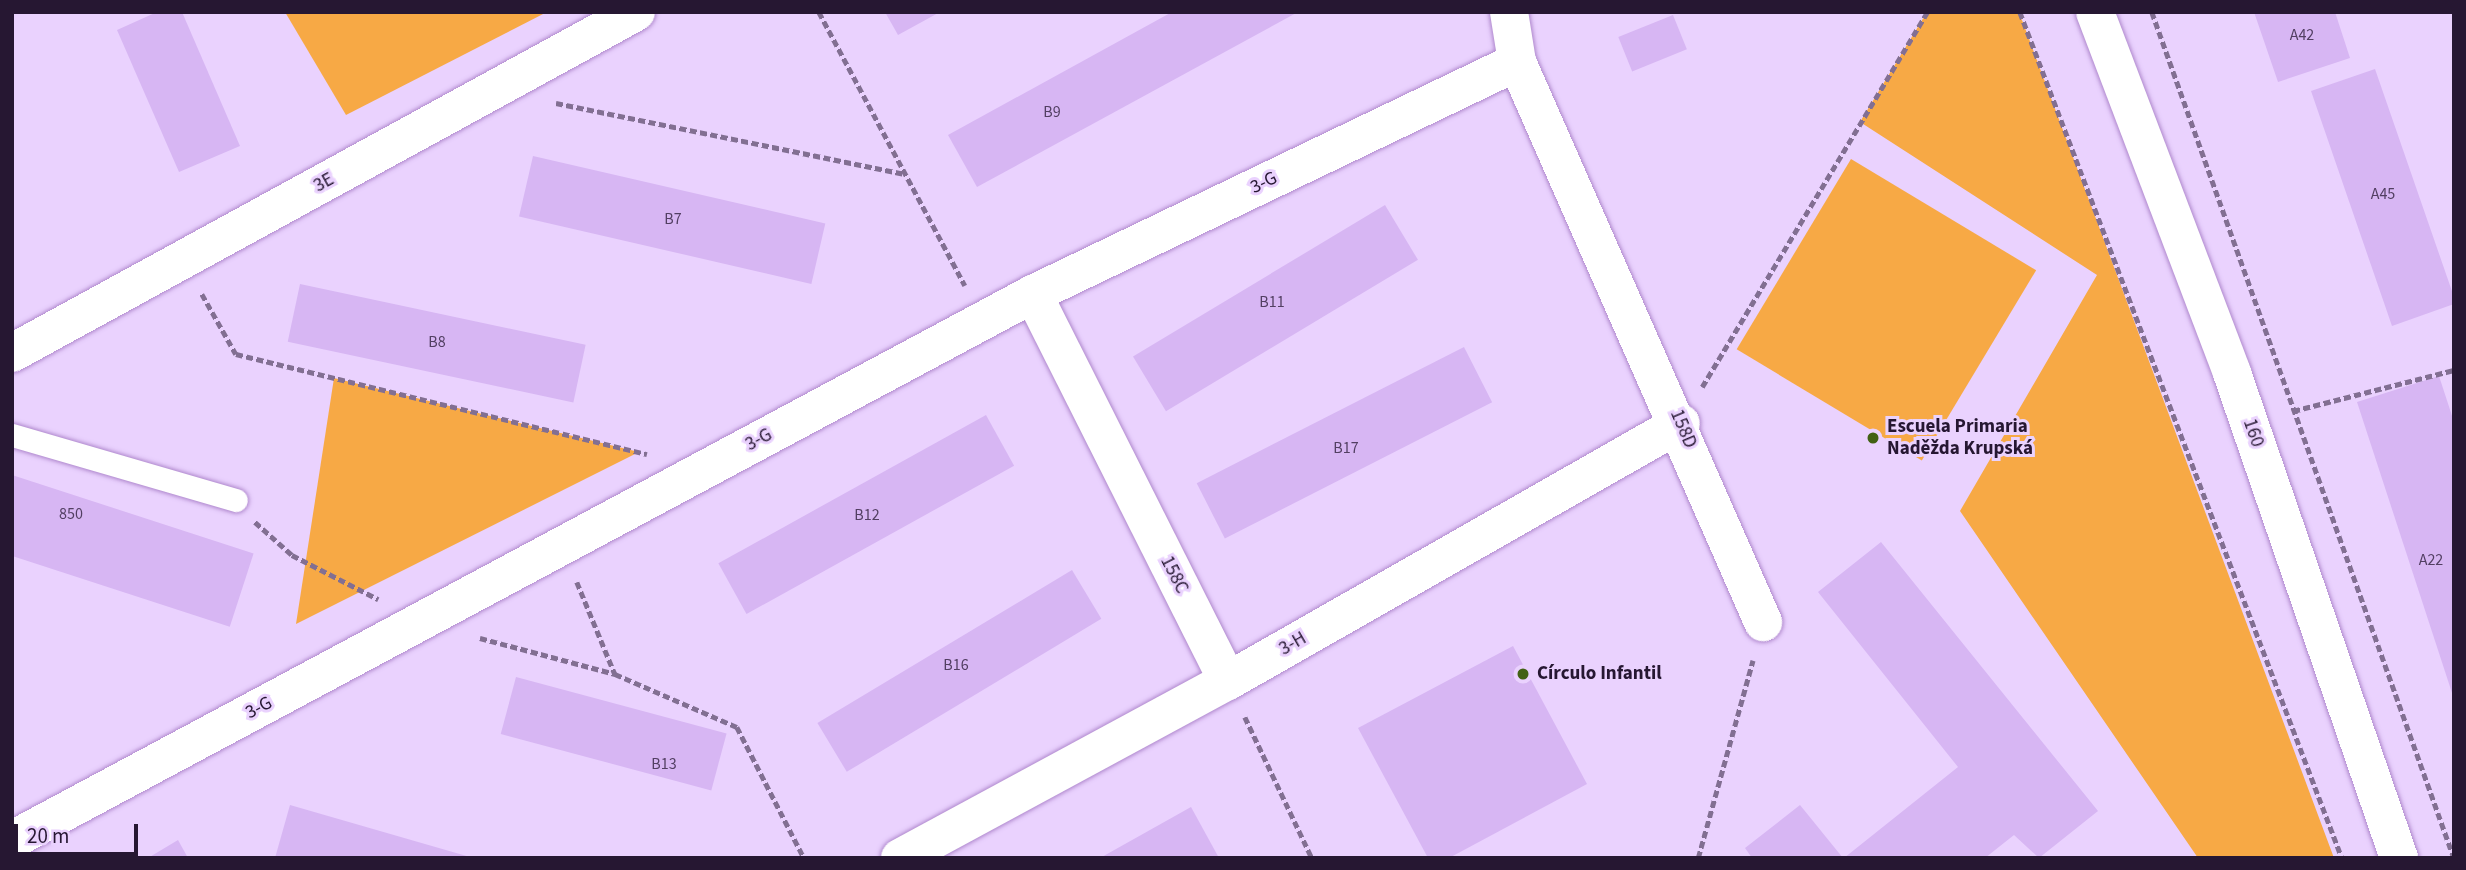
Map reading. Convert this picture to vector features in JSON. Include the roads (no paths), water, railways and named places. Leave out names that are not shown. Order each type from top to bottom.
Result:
[{"type":"street","name":"3E","points":[[12,353],[636,12]]},
{"type":"street","name":"158D","points":[[1509,12],[1517,62],[1681,423],[1763,622]]},
{"type":"street","name":"160","points":[[2095,12],[2232,373],[2399,858]]},
{"type":"street","name":"3-G","points":[[12,840],[1032,294],[1517,62]]},
{"type":"street","name":"158C","points":[[1032,294],[1227,681]]},
{"type":"street","name":"3-H","points":[[900,858],[1227,681],[1681,423]]},
{"type":"lane","points":[[12,435],[236,499]]},
{"type":"place","name":"Escuela Primaria Naděžda Krupská","points":[[1873,438]]},
{"type":"place","name":"Círculo Infantil","points":[[1523,674]]}]
